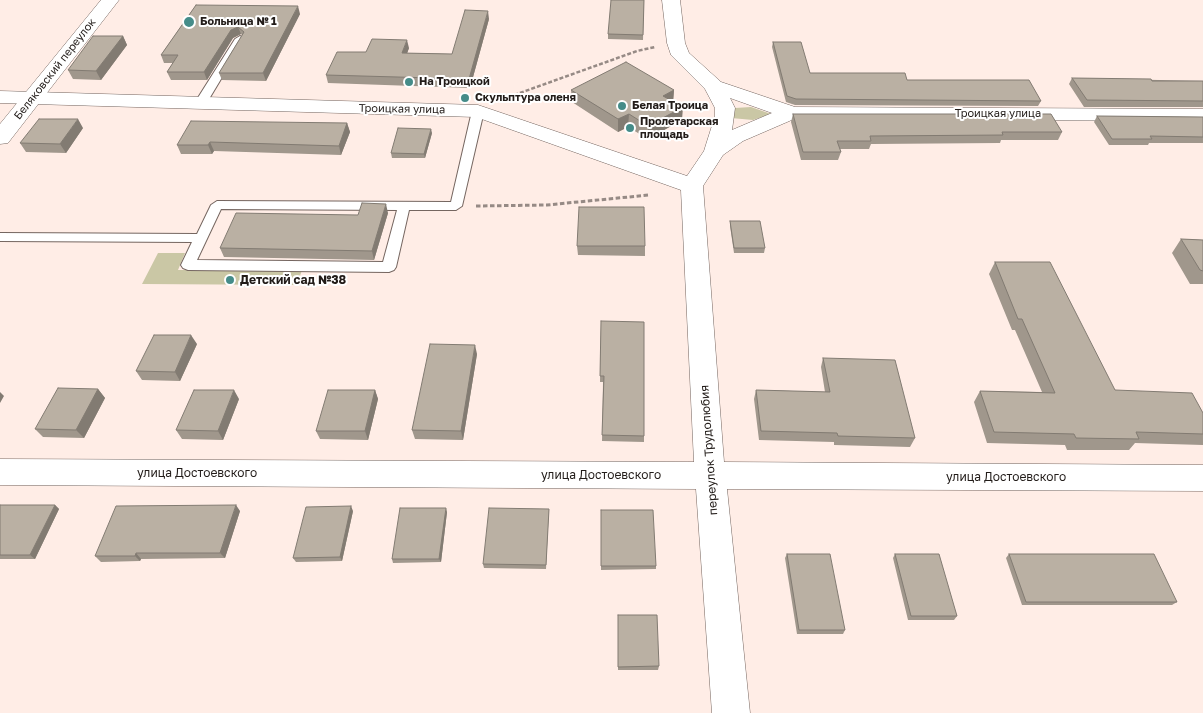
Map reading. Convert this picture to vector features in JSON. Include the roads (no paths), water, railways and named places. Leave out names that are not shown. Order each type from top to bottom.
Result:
[{"type":"street","name":"Беляковский переулок","points":[[0,138],[110,0]]},
{"type":"street","points":[[671,0],[676,43],[681,55],[714,86],[725,108],[725,116],[716,150]]},
{"type":"street","name":"Троицкая улица","points":[[714,86],[794,113]]},
{"type":"street","name":"Троицкая улица","points":[[0,97],[478,111],[692,186],[716,150],[748,128],[794,113],[1203,115]]},
{"type":"street","name":"переулок Трудолюбия","points":[[692,186],[710,476],[731,713]]},
{"type":"street","name":"улица Достоевского","points":[[0,472],[1203,478]]},
{"type":"lane","points":[[200,104],[240,39]]},
{"type":"lane","points":[[404,206],[389,267],[188,265],[217,204],[456,206],[478,111]]},
{"type":"lane","points":[[0,237],[201,238]]},
{"type":"place","name":"Больница № 1","points":[[189,22]]},
{"type":"place","name":"На Троицкой","points":[[409,82]]},
{"type":"place","name":"Скульптура оленя","points":[[465,98]]},
{"type":"place","name":"Белая Троица","points":[[622,106]]},
{"type":"place","name":"Пролетарская площадь","points":[[630,128]]},
{"type":"place","name":"Детский сад №38","points":[[230,280]]}]
